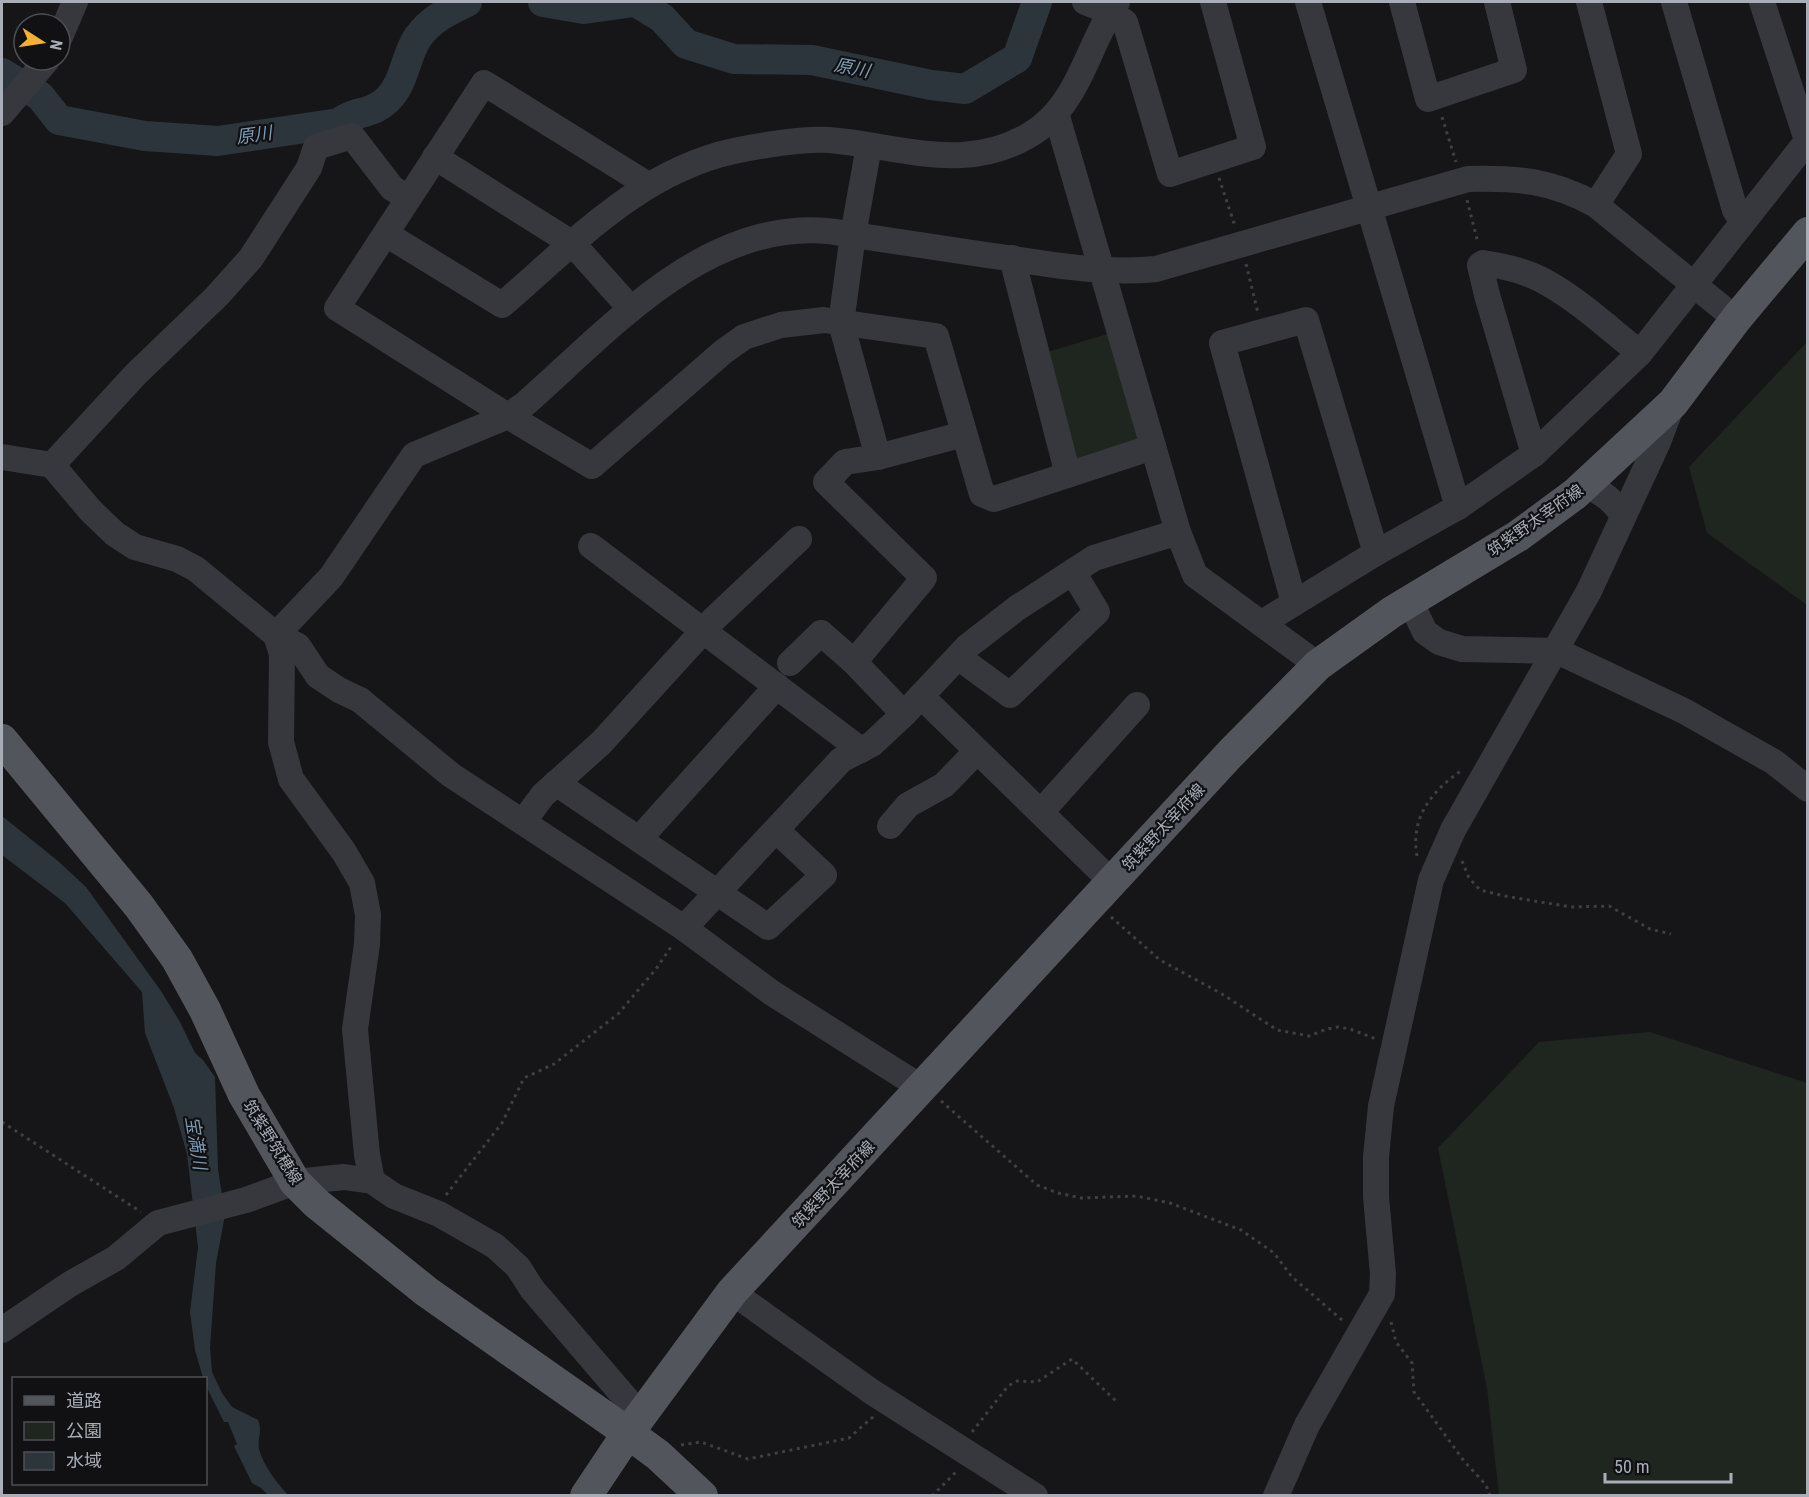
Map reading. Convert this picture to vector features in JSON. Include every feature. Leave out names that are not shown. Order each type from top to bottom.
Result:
[{"type":"main road","name":"筑紫野太宰府線","points":[[586,1496],[634,1425],[732,1292],[1231,753],[1318,664],[1410,601],[1518,536],[1585,486],[1673,403],[1736,319],[1808,233]]},
{"type":"main road","name":"筑紫野筑穂線","points":[[2,740],[139,906],[177,959],[205,1010],[244,1095],[295,1182],[316,1203],[427,1292],[634,1425],[658,1455],[702,1496]]},
{"type":"street","points":[[1085,2],[1114,7],[1125,22],[1170,174],[1253,147],[1213,2]]},
{"type":"street","points":[[1308,2],[1458,507]]},
{"type":"street","points":[[1402,2],[1428,99],[1514,70],[1497,2]]},
{"type":"street","points":[[1589,2],[1629,154],[1596,205]]},
{"type":"street","points":[[1674,2],[1735,210],[1743,222]]},
{"type":"street","points":[[1262,623],[1376,553],[1458,507],[1534,454],[1640,353],[1807,140],[1761,2]]},
{"type":"street","points":[[386,234],[502,305],[613,208],[648,185],[690,166],[732,151],[827,140],[952,157],[976,155],[1008,145],[1039,128],[1056,113],[1085,67],[1101,27],[1114,7]]},
{"type":"street","points":[[9,105],[38,72]]},
{"type":"street","points":[[648,185],[484,83],[337,308],[592,466],[723,352],[744,337],[782,325],[824,320],[936,336],[982,494],[994,500],[1153,447]]},
{"type":"street","points":[[1056,113],[1153,447],[1195,575],[1318,664]]},
{"type":"street","points":[[52,465],[136,374],[217,296],[251,258],[304,176],[316,147],[352,136],[392,188],[408,198]]},
{"type":"street","points":[[868,146],[841,323],[878,457]]},
{"type":"street","points":[[435,157],[573,243],[631,309]]},
{"type":"street","points":[[276,635],[331,577],[414,454],[508,416],[525,404],[631,309],[684,269],[719,250],[757,237],[785,232],[826,231],[1128,272],[1156,269],[1461,181],[1506,178],[1543,183],[1575,193],[1596,205],[1736,319]]},
{"type":"street","points":[[1012,258],[1068,475]]},
{"type":"street","points":[[1534,454],[1487,295],[1480,265],[1483,262],[1513,268],[1539,278],[1562,292],[1640,353]]},
{"type":"street","points":[[1294,603],[1222,343],[1306,320],[1376,553]]},
{"type":"street","points":[[1276,1496],[1307,1425],[1359,1330],[1382,1294],[1383,1274],[1376,1197],[1376,1157],[1382,1106],[1430,884],[1453,830],[1557,651],[1589,591],[1658,442],[1673,403]]},
{"type":"street","points":[[854,662],[924,578],[826,482],[845,462],[878,457],[964,434]]},
{"type":"street","points":[[2,457],[52,465],[90,510],[115,534],[135,547],[177,559],[196,569],[276,635],[298,646],[318,676],[360,700],[452,775],[684,928],[771,993],[922,1088]]},
{"type":"street","points":[[1585,486],[1603,493],[1617,506],[1623,516]]},
{"type":"street","points":[[684,928],[842,760],[872,744],[913,705],[968,646],[1017,608],[1094,558],[1179,532]]},
{"type":"street","points":[[523,822],[543,795],[601,743],[714,619],[799,539]]},
{"type":"street","points":[[591,546],[861,750]]},
{"type":"street","points":[[958,657],[1010,695],[1097,612],[1073,572]]},
{"type":"street","points":[[1410,601],[1425,632],[1439,642],[1462,649],[1557,651],[1684,711],[1774,762],[1808,789]]},
{"type":"street","points":[[790,663],[821,633],[854,662],[977,751],[1041,812],[1103,892]]},
{"type":"street","points":[[276,635],[282,654],[281,742],[291,779],[344,852],[362,883],[368,915],[367,944],[355,1029],[367,1155],[372,1181]]},
{"type":"street","points":[[639,839],[777,686]]},
{"type":"street","points":[[1041,812],[1137,705]]},
{"type":"street","points":[[890,826],[908,805],[944,785],[977,751]]},
{"type":"street","points":[[556,783],[768,927],[824,875],[776,830]]},
{"type":"street","points":[[2,1330],[70,1284],[116,1258],[168,1220],[246,1200],[295,1182],[344,1177],[372,1181],[394,1196],[439,1214],[495,1246],[518,1267],[634,1425]]},
{"type":"street","points":[[732,1292],[886,1401],[1035,1496]]},
{"type":"path","points":[[1436,96],[1483,262]]},
{"type":"path","points":[[1213,160],[1241,244],[1263,332]]},
{"type":"path","points":[[1446,847],[1458,852],[1469,878],[1480,890],[1571,907],[1609,906],[1650,929],[1671,934]]},
{"type":"path","points":[[1103,892],[1160,960],[1222,994],[1277,1030],[1309,1036],[1338,1027],[1350,1029],[1394,1047]]},
{"type":"path","points":[[439,1214],[445,1196],[502,1123],[524,1078],[554,1064],[618,1014],[656,969],[684,928]]},
{"type":"path","points":[[922,1088],[932,1093],[1037,1185],[1081,1198],[1136,1196],[1170,1203],[1241,1230],[1274,1253],[1292,1277],[1339,1317],[1359,1330]]},
{"type":"path","points":[[2,1122],[168,1220]]},
{"type":"path","points":[[1377,1302],[1391,1322],[1396,1342],[1412,1364],[1414,1392],[1464,1461],[1486,1485],[1490,1496]]},
{"type":"path","points":[[932,1496],[957,1472],[965,1451],[1008,1386],[1017,1381],[1037,1382],[1072,1359],[1116,1401]]},
{"type":"path","points":[[658,1455],[689,1443],[701,1442],[748,1459],[849,1438],[874,1416],[886,1401]]},
{"type":"green space","points":[[1114,332],[1144,436],[1137,446],[1083,463],[1072,457],[1044,353]]},
{"type":"green space","points":[[1807,342],[1807,605],[1707,533],[1689,467]]},
{"type":"green space","points":[[1650,1032],[1807,1083],[1807,1495],[1499,1495],[1487,1388],[1438,1148],[1539,1042]]},
{"type":"water","name":"宝満川","points":[[2,816],[86,887],[161,991],[195,1053],[215,1077],[218,1169],[225,1215],[216,1263],[210,1348],[212,1372],[232,1407],[258,1420],[261,1455],[271,1474],[288,1495],[268,1495],[252,1483],[234,1446],[237,1444],[228,1422],[224,1422],[207,1388],[207,1377],[203,1377],[195,1350],[190,1312],[198,1247],[187,1154],[174,1108],[145,1033],[142,992],[65,903],[2,855]]},
{"type":"waterway","name":"原川","points":[[2,73],[40,96],[59,120],[145,136],[218,141],[339,123],[351,116],[369,111],[388,99],[398,85],[418,37],[440,16],[467,2]]},
{"type":"waterway","name":"原川","points":[[543,2],[584,9],[634,2]]},
{"type":"waterway","name":"原川","points":[[636,2],[662,18],[686,44],[734,59],[812,60],[931,85],[965,89],[1017,58],[1037,2]]}]
